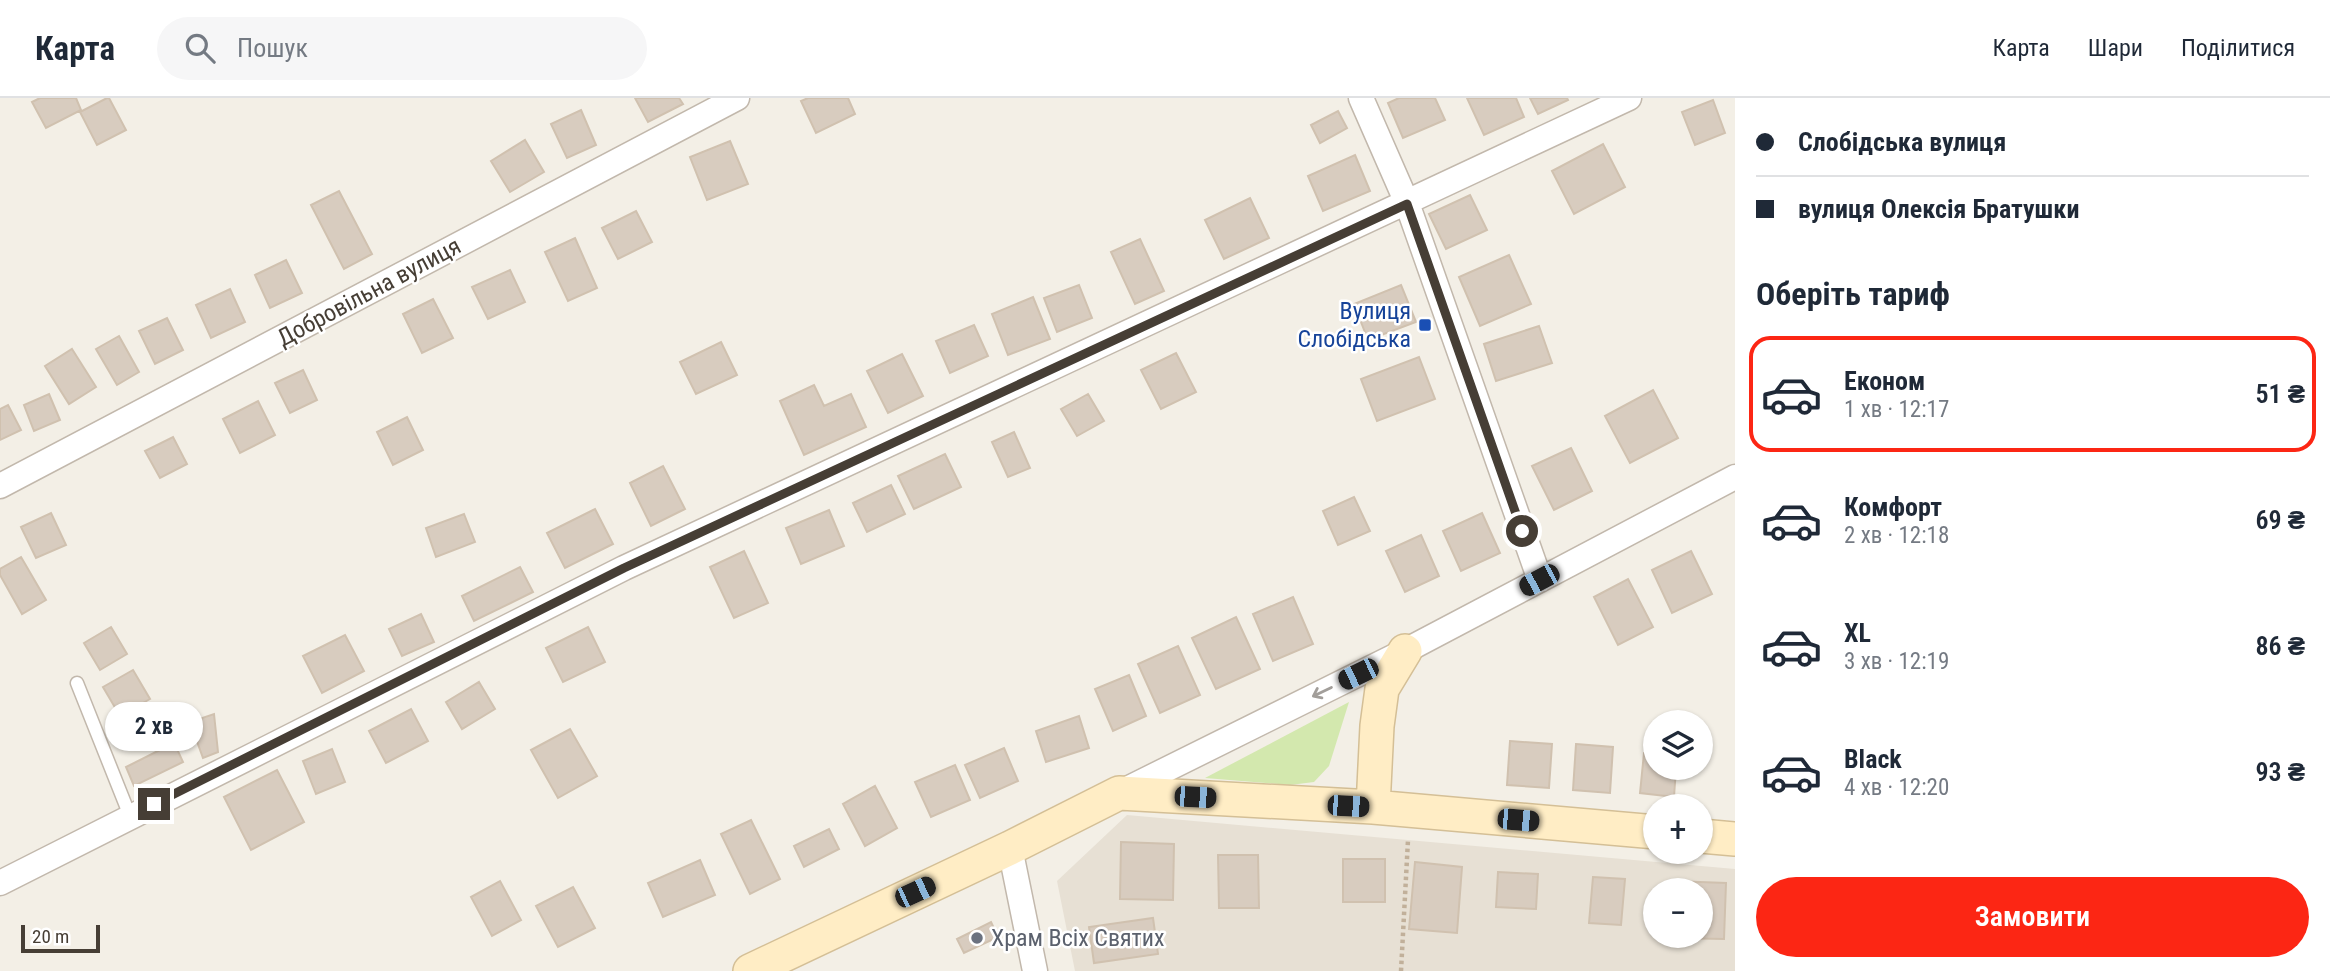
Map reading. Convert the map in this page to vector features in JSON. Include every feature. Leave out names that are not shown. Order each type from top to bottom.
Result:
[{"type":"main road","points":[[1373,807],[1377,726],[1382,689],[1405,651]]},
{"type":"main road","points":[[750,971],[1010,848],[1119,793],[1373,807],[1643,831]]},
{"type":"main road","points":[[1713,837],[1735,839]]},
{"type":"street","name":"Добровільна вулиця","points":[[0,486],[737,98]]},
{"type":"street","points":[[1361,98],[1407,204],[1539,580]]},
{"type":"street","points":[[0,883],[624,568],[1629,98]]},
{"type":"street","points":[[1119,793],[1405,651],[1735,477]]},
{"type":"street","points":[[1010,848],[1035,971]]},
{"type":"lane","points":[[77,683],[130,816]]},
{"type":"path","points":[[1401,971],[1408,839]]},
{"type":"shaded area","points":[[1127,815],[1643,861],[1643,864],[1735,869],[1735,971],[1075,971],[1057,881]]},
{"type":"green space","points":[[1349,702],[1329,766],[1314,782],[1290,785],[1205,778]]},
{"type":"building","points":[[40,98],[76,98],[81,110],[46,128],[32,102]]},
{"type":"building","points":[[107,98],[126,130],[97,145],[80,112]]},
{"type":"building","points":[[635,98],[679,98],[683,104],[648,122]]},
{"type":"building","points":[[808,98],[848,98],[855,114],[816,133],[801,101]]},
{"type":"building","points":[[1399,98],[1435,98],[1445,120],[1403,138],[1388,103]]},
{"type":"building","points":[[1467,98],[1516,98],[1524,117],[1484,135]]},
{"type":"building","points":[[1530,98],[1567,98],[1568,100],[1538,114]]},
{"type":"building","points":[[1713,100],[1725,133],[1695,145],[1682,112]]},
{"type":"building","points":[[581,110],[596,145],[567,158],[551,124]]},
{"type":"building","points":[[1338,111],[1347,128],[1320,143],[1311,125]]},
{"type":"building","points":[[525,140],[544,172],[510,192],[491,161]]},
{"type":"building","points":[[730,141],[748,184],[707,200],[690,157]]},
{"type":"building","points":[[1603,144],[1625,187],[1574,214],[1552,171]]},
{"type":"building","points":[[1355,155],[1370,191],[1323,211],[1308,176]]},
{"type":"building","points":[[339,191],[372,254],[344,269],[311,205]]},
{"type":"building","points":[[1470,195],[1487,230],[1446,249],[1429,214]]},
{"type":"building","points":[[1250,198],[1269,238],[1224,259],[1205,220]]},
{"type":"building","points":[[636,211],[652,242],[618,259],[602,228]]},
{"type":"building","points":[[575,238],[597,288],[568,301],[545,252]]},
{"type":"building","points":[[1140,239],[1164,291],[1135,304],[1111,252]]},
{"type":"building","points":[[1509,255],[1531,304],[1480,326],[1459,277]]},
{"type":"building","points":[[286,260],[302,293],[270,308],[255,275]]},
{"type":"building","points":[[510,270],[525,302],[488,319],[472,287]]},
{"type":"building","points":[[1079,285],[1092,318],[1057,332],[1044,298]]},
{"type":"building","points":[[1401,285],[1416,322],[1368,340],[1354,304]]},
{"type":"building","points":[[230,289],[245,322],[211,338],[196,305]]},
{"type":"building","points":[[1033,297],[1050,339],[1008,355],[992,314]]},
{"type":"building","points":[[433,299],[453,338],[422,353],[403,314]]},
{"type":"building","points":[[167,318],[183,350],[155,364],[139,331]]},
{"type":"building","points":[[974,325],[988,356],[950,373],[936,341]]},
{"type":"building","points":[[1539,326],[1552,363],[1496,381],[1484,344]]},
{"type":"building","points":[[119,336],[139,372],[117,385],[96,349]]},
{"type":"building","points":[[721,342],[737,375],[696,394],[680,362]]},
{"type":"building","points":[[72,349],[96,387],[69,404],[45,366]]},
{"type":"building","points":[[1176,353],[1196,392],[1161,409],[1141,370]]},
{"type":"building","points":[[902,354],[923,396],[888,413],[867,371]]},
{"type":"building","points":[[1419,357],[1435,399],[1377,421],[1361,379]]},
{"type":"building","points":[[303,370],[317,400],[290,413],[275,383]]},
{"type":"building","points":[[814,385],[824,406],[851,394],[866,427],[804,455],[780,401]]},
{"type":"building","points":[[1653,390],[1678,438],[1630,463],[1605,416]]},
{"type":"building","points":[[49,394],[60,420],[34,431],[24,405]]},
{"type":"building","points":[[1088,394],[1104,421],[1077,436],[1061,409]]},
{"type":"building","points":[[258,401],[275,435],[240,453],[223,419]]},
{"type":"building","points":[[8,405],[21,430],[0,440],[0,409]]},
{"type":"building","points":[[407,417],[423,450],[393,465],[377,432]]},
{"type":"building","points":[[1014,432],[1030,468],[1008,477],[992,442]]},
{"type":"building","points":[[173,437],[187,464],[160,478],[145,451]]},
{"type":"building","points":[[1571,448],[1592,491],[1554,510],[1532,466]]},
{"type":"building","points":[[945,454],[961,487],[914,509],[898,476]]},
{"type":"building","points":[[663,466],[685,509],[651,526],[630,483]]},
{"type":"building","points":[[891,485],[905,514],[867,532],[853,503]]},
{"type":"building","points":[[1354,497],[1370,531],[1338,545],[1323,511]]},
{"type":"building","points":[[595,509],[613,544],[565,568],[547,533]]},
{"type":"building","points":[[829,510],[844,546],[801,564],[786,528]]},
{"type":"building","points":[[51,513],[66,545],[36,558],[21,527]]},
{"type":"building","points":[[1482,513],[1500,553],[1461,571],[1443,531]]},
{"type":"building","points":[[464,514],[475,542],[436,557],[426,528]]},
{"type":"building","points":[[1421,535],[1439,576],[1405,592],[1386,551]]},
{"type":"building","points":[[744,551],[768,603],[734,618],[710,567]]},
{"type":"building","points":[[1691,551],[1712,594],[1672,613],[1652,570]]},
{"type":"building","points":[[21,557],[46,600],[22,614],[0,575],[0,569]]},
{"type":"building","points":[[520,567],[533,592],[474,621],[462,596]]},
{"type":"building","points":[[1628,579],[1653,627],[1618,645],[1594,597]]},
{"type":"building","points":[[1293,597],[1313,644],[1273,661],[1253,614]]},
{"type":"building","points":[[421,614],[434,642],[402,656],[389,629]]},
{"type":"building","points":[[1236,617],[1260,669],[1216,689],[1192,638]]},
{"type":"building","points":[[111,627],[127,654],[100,670],[84,643]]},
{"type":"building","points":[[588,627],[605,662],[563,682],[546,648]]},
{"type":"building","points":[[345,635],[364,671],[322,693],[303,656]]},
{"type":"building","points":[[1178,646],[1200,695],[1160,713],[1138,664]]},
{"type":"building","points":[[133,670],[150,699],[120,716],[103,687]]},
{"type":"building","points":[[1129,675],[1146,716],[1113,731],[1095,689]]},
{"type":"building","points":[[479,682],[495,709],[462,729],[446,702]]},
{"type":"building","points":[[411,709],[428,741],[386,763],[369,731]]},
{"type":"building","points":[[214,714],[218,752],[203,758],[190,722]]},
{"type":"building","points":[[1079,716],[1089,748],[1046,762],[1036,731]]},
{"type":"building","points":[[165,723],[183,762],[134,786],[126,767],[160,750],[150,730]]},
{"type":"building","points":[[570,729],[597,776],[558,798],[531,750]]},
{"type":"building","points":[[1510,741],[1552,744],[1549,788],[1507,785]]},
{"type":"building","points":[[1576,744],[1613,747],[1610,793],[1573,790]]},
{"type":"building","points":[[1004,748],[1018,781],[980,798],[965,765]]},
{"type":"building","points":[[332,749],[345,782],[316,794],[303,761]]},
{"type":"building","points":[[1643,763],[1643,780],[1675,780],[1674,794],[1640,793]]},
{"type":"building","points":[[955,765],[970,800],[931,817],[915,782]]},
{"type":"building","points":[[277,770],[304,822],[251,850],[224,797]]},
{"type":"building","points":[[875,786],[897,828],[865,846],[843,804]]},
{"type":"building","points":[[751,820],[780,879],[750,894],[721,834]]},
{"type":"building","points":[[829,829],[839,849],[804,867],[794,846]]},
{"type":"building","points":[[1121,842],[1174,844],[1173,900],[1120,899]]},
{"type":"building","points":[[1218,855],[1258,855],[1259,908],[1219,908]]},
{"type":"building","points":[[1343,859],[1385,859],[1385,902],[1343,902]]},
{"type":"building","points":[[700,860],[715,895],[663,917],[648,883]]},
{"type":"building","points":[[1415,862],[1462,867],[1457,933],[1409,929]]},
{"type":"building","points":[[1498,872],[1538,874],[1536,909],[1496,907]]},
{"type":"building","points":[[1593,877],[1625,879],[1621,925],[1589,923]]},
{"type":"building","points":[[500,881],[521,920],[492,936],[471,897]]},
{"type":"building","points":[[1713,883],[1726,883],[1724,939],[1713,939]]},
{"type":"building","points":[[573,887],[595,928],[558,947],[536,906]]},
{"type":"building","points":[[1153,918],[1158,954],[1094,963],[1089,927]]},
{"type":"building","name":"Храм Всіх Святих","points":[[991,922],[998,937],[964,953],[957,939]]},
{"type":"place","name":"Вулиця Слобідська","points":[[1425,325]]},
{"type":"place","name":"Храм Всіх Святих","points":[[977,938]]},
{"type":"route","points":[[154,804],[624,568],[1407,204],[1522,531]]}]
